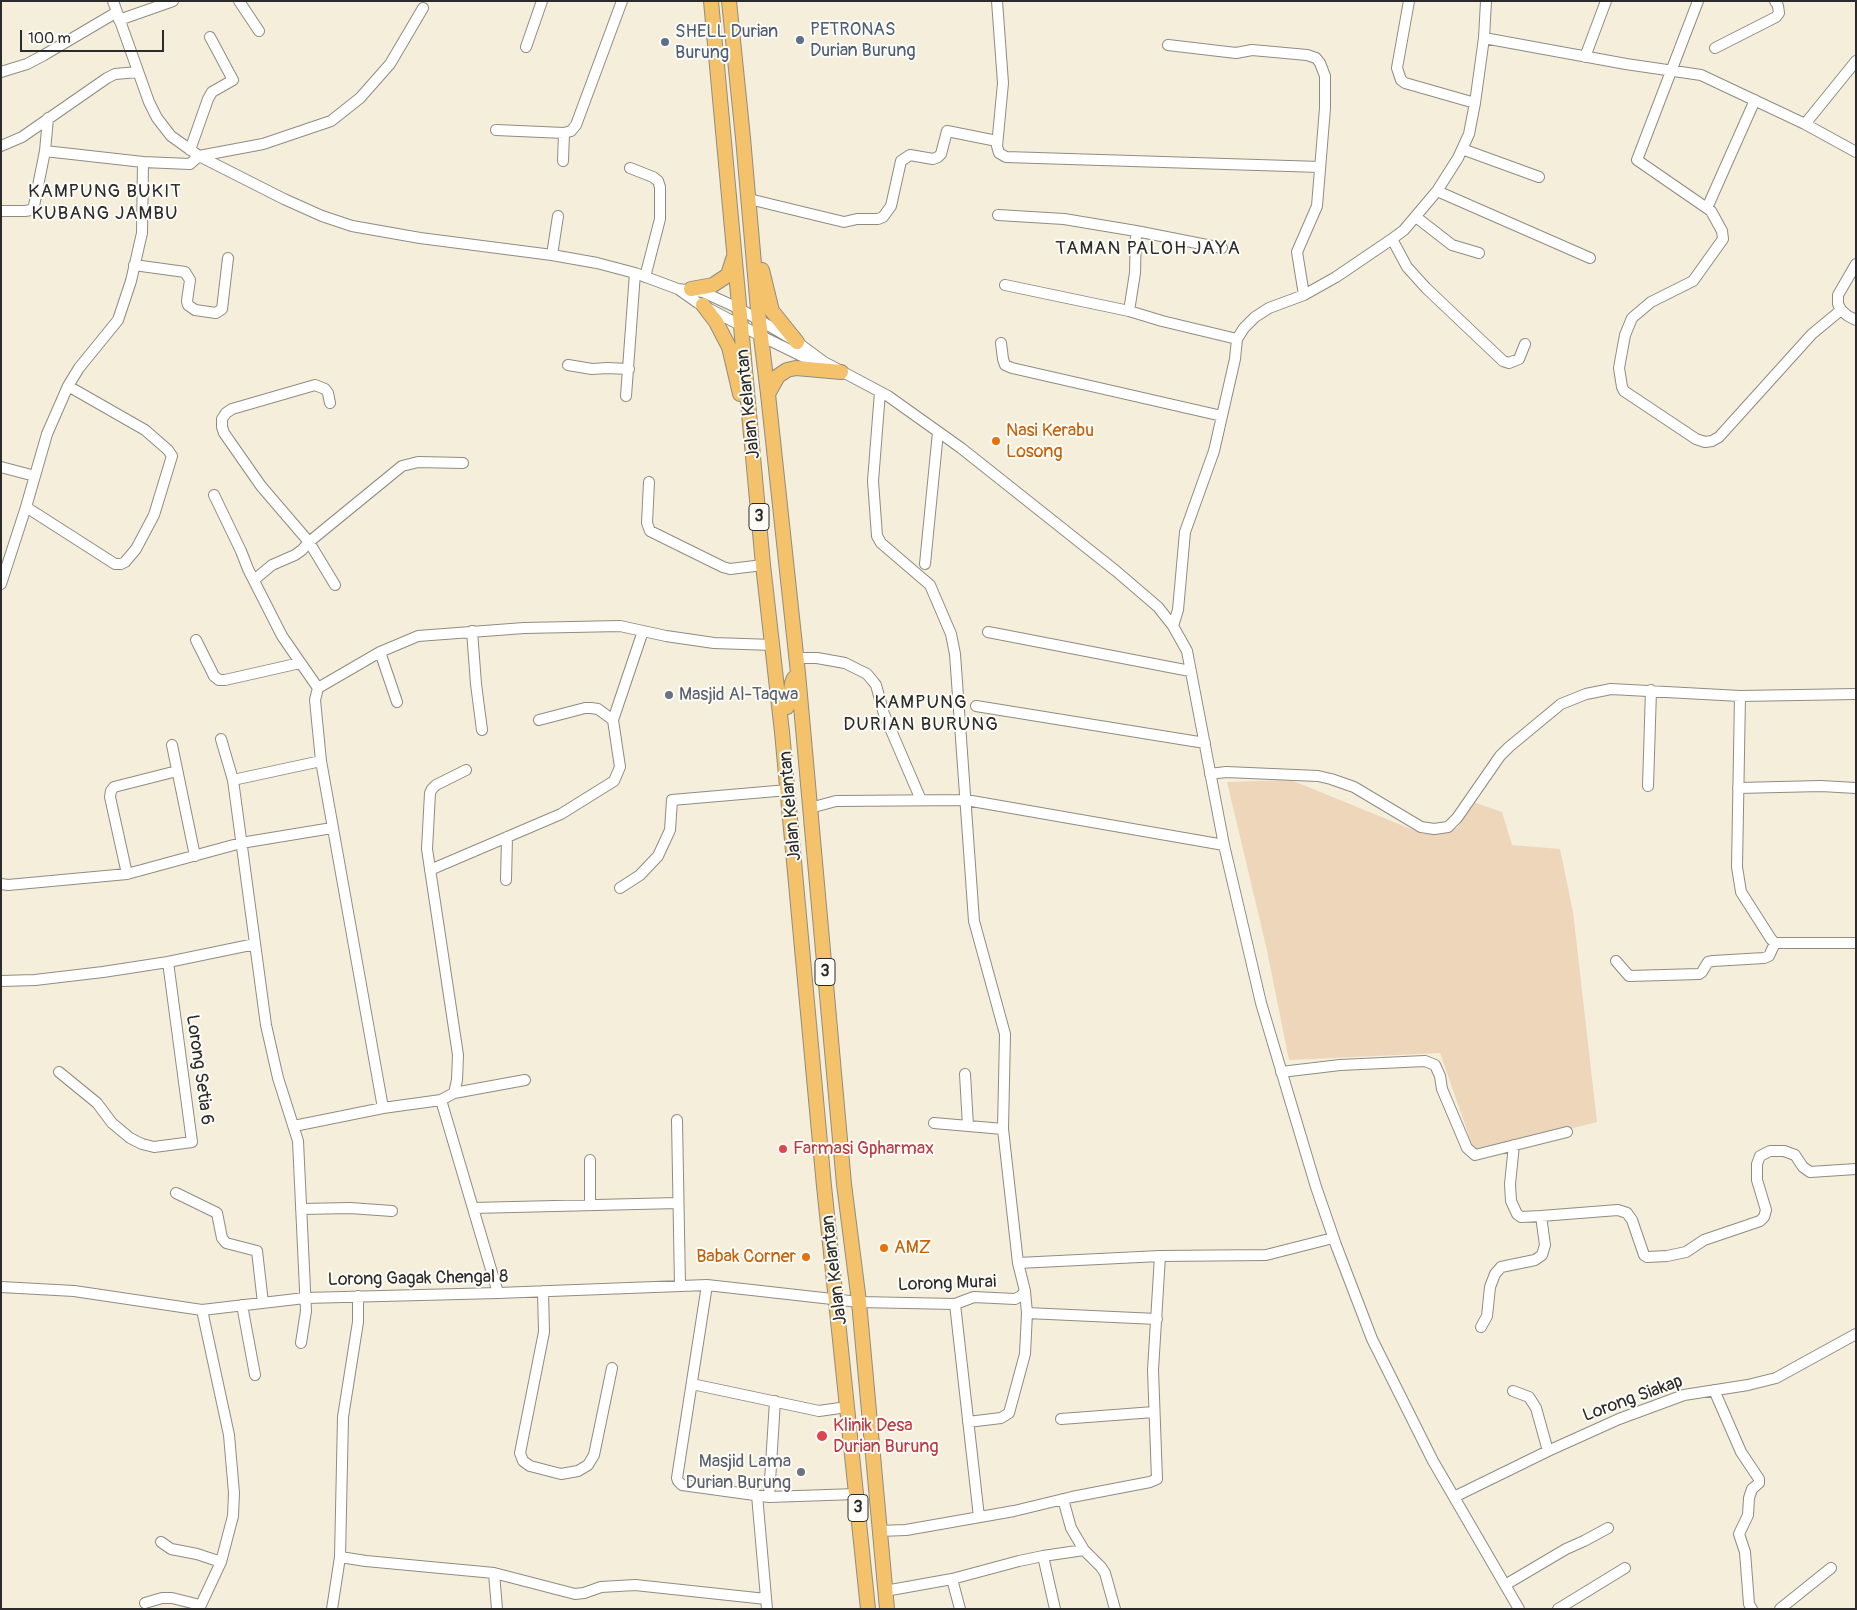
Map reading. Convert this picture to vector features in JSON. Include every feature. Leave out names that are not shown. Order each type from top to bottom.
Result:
[{"type":"highway","name":"Jalan Kelantan","points":[[711,1],[763,565],[780,709],[824,1186],[868,1609]]},
{"type":"highway","name":"Jalan Kelantan","points":[[729,1],[759,320],[798,673],[844,1184],[859,1302],[887,1609]]},
{"type":"highway","points":[[751,228],[772,311],[797,342]]},
{"type":"highway","points":[[684,289],[714,285],[728,275],[735,254]]},
{"type":"highway","points":[[703,305],[716,322],[729,347],[752,449]]},
{"type":"highway","points":[[768,394],[778,376],[787,370],[796,368],[841,372]]},
{"type":"highway","points":[[780,709],[788,706],[792,683],[798,673]]},
{"type":"street","points":[[113,1],[138,72],[157,118],[170,136],[199,156],[284,199],[322,216],[352,226],[420,238],[552,255],[597,263],[684,289],[703,292],[740,309],[797,342],[824,362],[880,392],[938,432],[1116,571],[1158,607],[1173,626],[1187,651],[1224,846],[1260,1003],[1333,1238],[1372,1339],[1433,1461],[1519,1609]]},
{"type":"street","points":[[1,72],[27,64],[118,16],[172,1]]},
{"type":"street","points":[[239,1],[259,31]]},
{"type":"street","points":[[526,47],[542,1]]},
{"type":"street","points":[[496,130],[564,133],[571,131],[576,125],[622,1]]},
{"type":"street","points":[[997,1],[1003,83],[998,140],[999,153],[1006,157],[1320,167]]},
{"type":"street","points":[[1409,1],[1397,68],[1400,80],[1475,103]]},
{"type":"street","points":[[1173,626],[1178,610],[1185,532],[1214,451],[1235,359],[1237,339],[1244,328],[1255,317],[1269,308],[1304,294],[1336,277],[1392,239],[1404,230],[1437,191],[1458,158],[1469,134],[1484,38],[1486,1]]},
{"type":"street","points":[[1585,57],[1606,1]]},
{"type":"street","points":[[1698,1],[1637,160],[1707,208],[1722,231],[1723,240],[1693,281],[1651,302],[1632,318],[1625,336],[1619,368],[1620,380],[1624,391],[1696,438],[1705,442],[1712,441],[1719,437],[1812,334],[1841,310]]},
{"type":"street","points":[[1715,48],[1776,17],[1779,13],[1775,1]]},
{"type":"street","points":[[45,151],[143,162],[190,164],[199,156],[263,144],[331,120],[360,98],[390,64],[423,8]]},
{"type":"street","points":[[190,150],[212,92],[233,80],[210,37]]},
{"type":"street","points":[[1484,38],[1585,57],[1701,75],[1805,124],[1856,152]]},
{"type":"street","points":[[1168,45],[1236,53],[1252,50],[1298,54],[1316,58],[1323,69],[1325,76],[1325,115],[1316,206],[1297,252],[1304,294]]},
{"type":"street","points":[[1805,124],[1856,61]]},
{"type":"street","points":[[1,146],[22,137],[107,78],[115,74],[138,72]]},
{"type":"street","points":[[1707,208],[1755,100]]},
{"type":"street","points":[[1,211],[25,211],[31,210],[34,206],[45,151],[48,118]]},
{"type":"street","points":[[749,200],[844,222],[857,219],[878,219],[883,217],[891,206],[902,161],[910,155],[933,159],[938,157],[941,154],[947,131],[998,140]]},
{"type":"street","points":[[563,161],[564,133]]},
{"type":"street","points":[[1462,149],[1539,176]]},
{"type":"street","points":[[1,584],[48,434],[68,386],[79,368],[118,320],[134,265],[142,226],[143,162]]},
{"type":"street","points":[[630,168],[653,177],[658,181],[660,187],[660,219],[645,277]]},
{"type":"street","points":[[1437,191],[1590,258]]},
{"type":"street","points":[[998,215],[1064,219],[1222,248]]},
{"type":"street","points":[[552,255],[558,216]]},
{"type":"street","points":[[1416,217],[1452,244],[1479,253]]},
{"type":"street","points":[[1129,311],[1135,274],[1136,231]]},
{"type":"street","points":[[1392,239],[1407,266],[1426,288],[1503,361],[1509,363],[1519,359],[1525,344]]},
{"type":"street","points":[[134,265],[185,272],[190,280],[188,305],[195,310],[216,313],[222,309],[228,258]]},
{"type":"street","points":[[1856,264],[1838,294],[1838,304],[1841,310],[1856,320]]},
{"type":"street","points":[[626,396],[635,273]]},
{"type":"street","points":[[1004,285],[1129,311],[1237,339]]},
{"type":"street","points":[[684,289],[703,305],[741,326],[808,359],[824,362]]},
{"type":"street","points":[[1001,343],[1003,359],[1006,365],[1012,368],[1222,416]]},
{"type":"street","points":[[568,365],[592,369],[629,369]]},
{"type":"street","points":[[330,403],[325,388],[316,385],[232,409],[222,419],[224,433],[261,486],[308,542],[334,585]]},
{"type":"street","points":[[26,508],[115,564],[125,562],[136,549],[154,515],[172,456],[168,450],[146,430],[68,386]]},
{"type":"street","points":[[880,392],[873,482],[877,536],[881,543],[930,585],[952,634],[974,921],[1005,1034],[1003,1129],[1018,1263],[1025,1290],[1027,1313],[1025,1354],[1009,1413],[1001,1418],[968,1422]]},
{"type":"street","points":[[925,564],[938,432]]},
{"type":"street","points":[[254,580],[272,566],[295,555],[308,542],[402,466],[418,462],[463,463]]},
{"type":"street","points":[[1,467],[35,476]]},
{"type":"street","points":[[649,482],[648,523],[650,531],[723,567],[730,569],[763,565]]},
{"type":"street","points":[[214,495],[248,569],[282,636],[318,688]]},
{"type":"street","points":[[384,1108],[321,761],[315,700],[318,688],[380,652],[418,636],[524,628],[620,626],[666,636],[714,643],[773,645]]},
{"type":"street","points":[[430,870],[561,814],[614,781],[620,767],[614,720],[643,631]]},
{"type":"street","points":[[472,632],[482,730]]},
{"type":"street","points":[[988,632],[1190,671]]},
{"type":"street","points":[[196,640],[214,676],[219,680],[300,663]]},
{"type":"street","points":[[380,652],[397,702]]},
{"type":"street","points":[[796,658],[818,658],[845,663],[866,674],[872,680],[876,685],[884,714],[922,800]]},
{"type":"street","points":[[1210,774],[1226,772],[1318,776],[1354,787],[1421,827],[1434,829],[1448,827],[1457,818],[1500,756],[1561,704],[1586,694],[1611,689],[1740,696],[1856,694]]},
{"type":"street","points":[[1648,786],[1651,690]]},
{"type":"street","points":[[1740,696],[1737,867],[1741,892],[1771,940],[1775,943],[1856,943]]},
{"type":"street","points":[[976,706],[1204,742]]},
{"type":"street","points":[[539,720],[585,708],[592,708],[598,709],[614,720]]},
{"type":"street","points":[[221,739],[232,780],[266,1025],[278,1078],[294,1126],[300,1158],[306,1317],[301,1343]]},
{"type":"street","points":[[172,744],[195,856]]},
{"type":"street","points":[[232,780],[321,761]]},
{"type":"street","points":[[454,1093],[457,1080],[458,1055],[430,870],[428,850],[430,793],[436,785],[466,770]]},
{"type":"street","points":[[127,874],[110,791],[114,787],[177,771]]},
{"type":"street","points":[[1738,788],[1820,786],[1856,788]]},
{"type":"street","points":[[620,888],[640,875],[658,856],[670,830],[672,800],[788,790]]},
{"type":"street","points":[[810,808],[836,801],[966,800],[1224,846]]},
{"type":"street","points":[[1,884],[8,885],[127,874],[241,843],[332,828]]},
{"type":"street","points":[[506,880],[508,838]]},
{"type":"street","points":[[1616,961],[1629,976],[1699,974],[1708,962],[1764,958],[1769,956],[1775,943]]},
{"type":"street","points":[[1,981],[55,978],[103,972],[168,962],[255,944]]},
{"type":"street","name":"Lorong Setia 6","points":[[59,1072],[97,1103],[112,1123],[130,1138],[154,1147],[192,1142],[168,962]]},
{"type":"street","points":[[1281,1072],[1340,1065],[1425,1061],[1435,1065],[1440,1076],[1442,1088],[1467,1148],[1475,1155],[1567,1132]]},
{"type":"street","points":[[965,1074],[968,1126]]},
{"type":"street","points":[[294,1126],[384,1108],[441,1100],[454,1093],[525,1080]]},
{"type":"street","points":[[441,1100],[498,1293]]},
{"type":"street","points":[[677,1120],[680,1286]]},
{"type":"street","points":[[934,1122],[1003,1129]]},
{"type":"street","points":[[1514,1145],[1510,1184],[1511,1201],[1516,1214],[1521,1217],[1618,1210],[1627,1213],[1632,1220],[1644,1255],[1647,1257],[1667,1256],[1686,1252],[1704,1240],[1760,1221],[1764,1217],[1766,1210],[1757,1180],[1757,1164],[1760,1156],[1770,1151],[1784,1151],[1795,1155],[1803,1167],[1810,1172],[1856,1169]]},
{"type":"street","points":[[590,1160],[590,1205]]},
{"type":"street","points":[[176,1194],[217,1213],[222,1238],[226,1243],[257,1251],[263,1303]]},
{"type":"street","points":[[473,1208],[678,1203]]},
{"type":"street","points":[[301,1209],[350,1208],[392,1211]]},
{"type":"street","points":[[1481,1327],[1487,1316],[1490,1287],[1495,1274],[1501,1267],[1535,1260],[1542,1255],[1545,1245],[1541,1216]]},
{"type":"street","points":[[1018,1263],[1160,1256],[1266,1255],[1333,1238]]},
{"type":"street","points":[[879,1531],[906,1530],[979,1517],[1157,1479],[1153,1370],[1160,1256]]},
{"type":"street","points":[[707,1285],[678,1481],[682,1485],[769,1497],[856,1494]]},
{"type":"street","name":"Lorong Gagak Chengal 8","points":[[1,1287],[74,1291],[202,1310],[305,1298],[707,1285],[836,1299]]},
{"type":"street","name":"Lorong Murai","points":[[836,1299],[859,1302],[955,1304],[974,1297],[1015,1299],[1021,1296],[1025,1290]]},
{"type":"street","points":[[543,1291],[544,1332],[520,1453],[523,1461],[530,1466],[561,1474],[578,1471],[588,1464],[594,1455],[612,1368]]},
{"type":"street","points":[[332,1609],[340,1557],[343,1417],[358,1322],[358,1296]]},
{"type":"street","points":[[955,1304],[979,1517]]},
{"type":"street","points":[[242,1305],[255,1375]]},
{"type":"street","points":[[145,1602],[172,1598],[199,1607],[221,1562],[233,1516],[234,1493],[229,1436],[202,1310]]},
{"type":"street","points":[[1027,1313],[1157,1319]]},
{"type":"street","name":"Lorong Siakap","points":[[1454,1497],[1618,1419],[1684,1395],[1748,1385],[1776,1378],[1856,1334]]},
{"type":"street","points":[[692,1384],[819,1411],[847,1407]]},
{"type":"street","points":[[1714,1390],[1741,1452],[1759,1479],[1752,1489],[1749,1498],[1748,1515],[1740,1534],[1745,1552],[1749,1604],[1752,1609]]},
{"type":"street","points":[[1513,1391],[1529,1397],[1536,1408],[1548,1451]]},
{"type":"street","points":[[769,1497],[775,1401]]},
{"type":"street","points":[[1061,1419],[1154,1412]]},
{"type":"street","points":[[340,1557],[366,1562],[494,1573],[575,1594],[584,1593],[600,1586],[635,1585],[767,1604],[757,1495]]},
{"type":"street","points":[[1064,1498],[1071,1528],[1084,1550],[1101,1567],[1115,1609]]},
{"type":"street","points":[[1505,1585],[1566,1549],[1584,1542],[1608,1528]]},
{"type":"street","points":[[161,1542],[171,1549],[197,1554],[221,1562]]},
{"type":"street","points":[[885,1591],[952,1579],[1043,1556],[1084,1550]]},
{"type":"street","points":[[1043,1556],[1054,1609]]},
{"type":"street","points":[[1558,1609],[1625,1568]]},
{"type":"street","points":[[1780,1609],[1832,1568]]},
{"type":"street","points":[[494,1573],[497,1609]]},
{"type":"street","points":[[952,1579],[960,1609]]},
{"type":"shaded area","points":[[1291,780],[1423,834],[1458,828],[1470,801],[1502,812],[1512,845],[1560,849],[1573,912],[1597,1122],[1475,1153],[1440,1053],[1289,1060],[1266,946],[1227,782]]},
{"type":"place","name":"PETRONAS Durian Burung","points":[[800,40]]},
{"type":"place","name":"SHELL Durian Burung","points":[[665,42]]},
{"type":"place","name":"Nasi Kerabu Losong","points":[[996,441]]},
{"type":"place","name":"Masjid Al-Taqwa","points":[[669,695]]},
{"type":"place","name":"Farmasi Gpharmax","points":[[783,1149]]},
{"type":"place","name":"AMZ","points":[[884,1248]]},
{"type":"place","name":"Babak Corner","points":[[806,1257]]},
{"type":"place","name":"Klinik Desa Durian Burung","points":[[822,1436]]},
{"type":"place","name":"Masjid Lama Durian Burung","points":[[801,1472]]},
{"type":"district","name":"KAMPUNG BUKIT KUBANG JAMBU","points":[[105,203]]},
{"type":"district","name":"TAMAN PALOH JAYA","points":[[1148,249]]},
{"type":"district","name":"KAMPUNG DURIAN BURUNG","points":[[921,714]]}]
